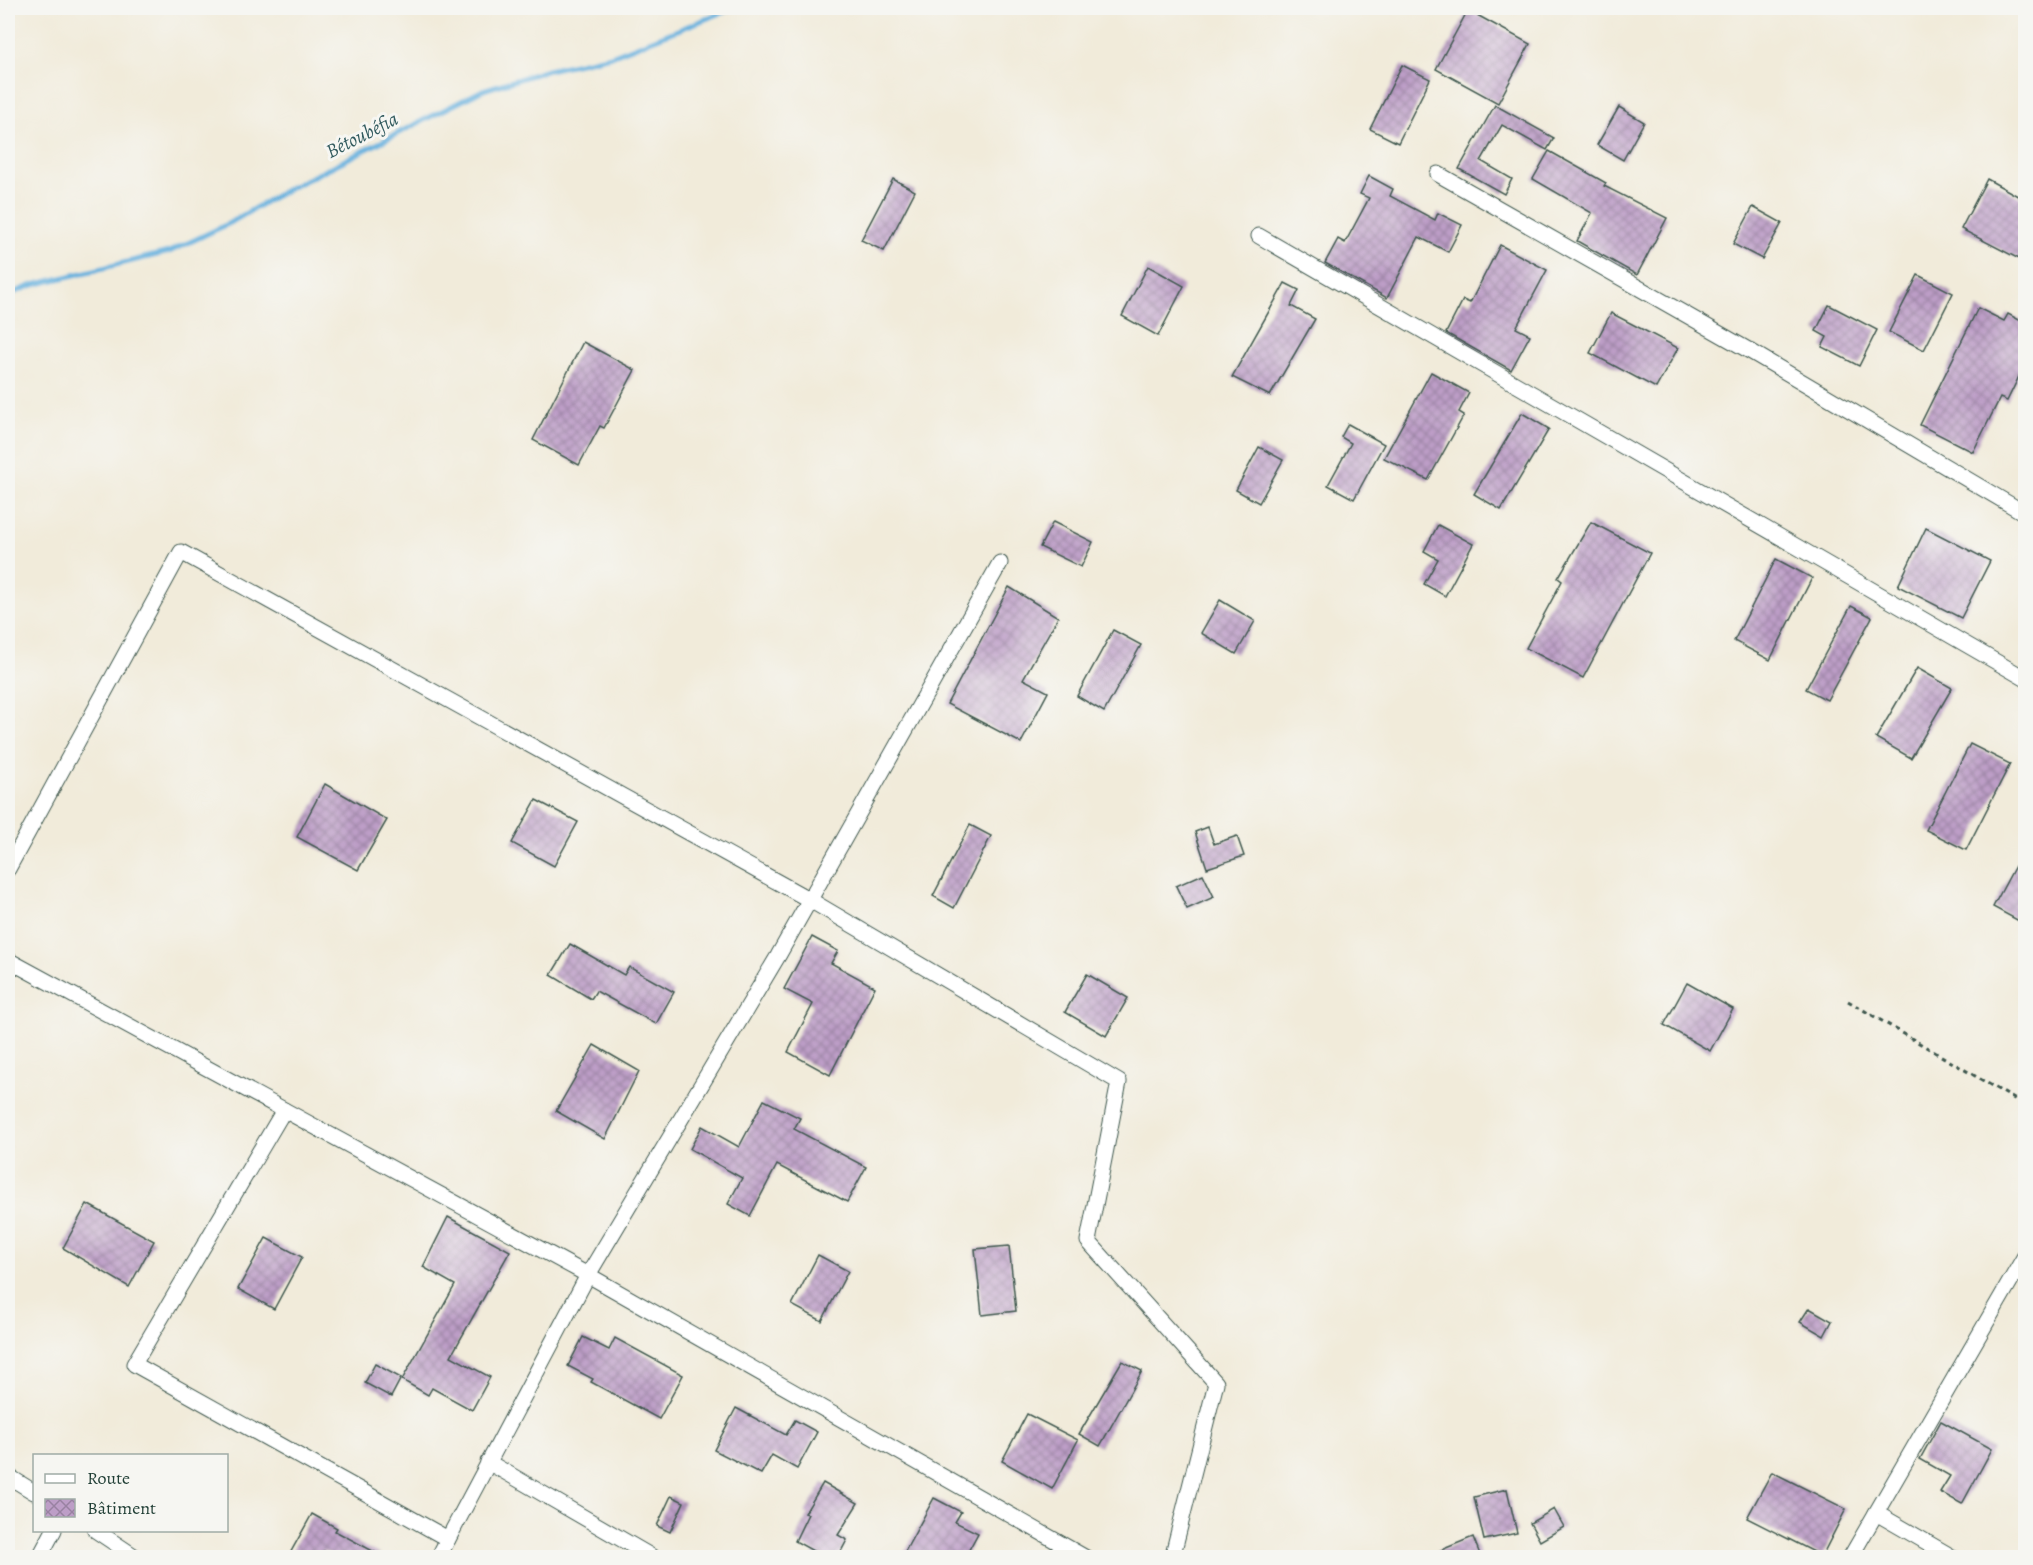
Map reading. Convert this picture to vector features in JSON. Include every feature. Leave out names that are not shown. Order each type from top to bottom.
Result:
[{"type":"street","points":[[1438,174],[1750,351],[2025,514]]},
{"type":"street","points":[[1259,236],[2025,679]]},
{"type":"street","points":[[8,869],[181,552],[810,900],[1119,1082],[1088,1241],[1216,1383],[1172,1557]]},
{"type":"street","points":[[438,1557],[588,1275],[810,900],[892,749],[999,563]]},
{"type":"street","points":[[8,960],[588,1275],[1086,1557]]},
{"type":"street","points":[[284,1110],[134,1364],[448,1539]]},
{"type":"street","points":[[1850,1557],[2025,1254]]},
{"type":"street","points":[[488,1462],[654,1557]]},
{"type":"street","points":[[8,1476],[33,1491]]},
{"type":"street","points":[[1876,1513],[1954,1557]]},
{"type":"street","points":[[39,1557],[53,1532]]},
{"type":"street","points":[[98,1532],[137,1557]]},
{"type":"path","points":[[1848,1001],[1998,1087],[2025,1106]]},
{"type":"building","points":[[1468,10],[1530,44],[1498,103],[1436,69]]},
{"type":"building","points":[[1402,65],[1430,79],[1398,143],[1370,129]]},
{"type":"building","points":[[1495,105],[1554,138],[1547,150],[1502,125],[1481,161],[1512,179],[1504,194],[1459,169]]},
{"type":"building","points":[[1619,107],[1644,122],[1623,160],[1597,145]]},
{"type":"building","points":[[1549,151],[1606,183],[1604,186],[1667,218],[1637,275],[1577,241],[1592,213],[1533,179]]},
{"type":"building","points":[[1369,176],[1393,189],[1390,196],[1435,220],[1438,213],[1462,225],[1448,252],[1419,237],[1387,298],[1325,263],[1338,239],[1345,243],[1369,198],[1360,194]]},
{"type":"building","points":[[893,179],[915,191],[884,251],[861,240]]},
{"type":"building","points":[[1987,179],[2025,200],[2025,251],[2021,260],[1961,229]]},
{"type":"building","points":[[1753,207],[1782,223],[1762,259],[1733,244]]},
{"type":"building","points":[[1500,245],[1547,270],[1516,328],[1530,335],[1511,370],[1446,333],[1463,300],[1470,303]]},
{"type":"building","points":[[1148,266],[1184,286],[1158,336],[1122,316]]},
{"type":"building","points":[[1918,275],[1953,293],[1924,350],[1889,332]]},
{"type":"building","points":[[1285,283],[1299,290],[1291,306],[1315,319],[1270,396],[1232,377]]},
{"type":"building","points":[[1829,305],[1877,330],[1859,366],[1822,347],[1827,337],[1816,331]]},
{"type":"building","points":[[1978,308],[2004,321],[2008,314],[2025,323],[2025,364],[2007,401],[2000,398],[1973,452],[1920,425]]},
{"type":"building","points":[[1611,313],[1678,348],[1656,388],[1590,353]]},
{"type":"building","points":[[583,342],[635,370],[604,428],[600,426],[579,465],[533,440]]},
{"type":"building","points":[[1431,372],[1469,393],[1459,412],[1464,415],[1428,480],[1384,458]]},
{"type":"building","points":[[1522,413],[1549,429],[1501,510],[1474,494]]},
{"type":"building","points":[[1348,424],[1384,444],[1354,499],[1328,485],[1351,443],[1341,437]]},
{"type":"building","points":[[1259,447],[1283,460],[1259,503],[1236,490]]},
{"type":"building","points":[[1053,522],[1093,542],[1081,567],[1040,547]]},
{"type":"building","points":[[1591,522],[1650,553],[1583,678],[1526,648],[1562,581],[1558,578]]},
{"type":"building","points":[[1438,525],[1473,544],[1445,596],[1424,584],[1438,559],[1424,551]]},
{"type":"building","points":[[1926,528],[1990,561],[1961,618],[1898,586]]},
{"type":"building","points":[[1776,559],[1812,578],[1770,660],[1734,641]]},
{"type":"building","points":[[1009,587],[1058,617],[1023,679],[1048,692],[1021,743],[947,704]]},
{"type":"building","points":[[1220,600],[1255,621],[1236,654],[1201,633]]},
{"type":"building","points":[[1851,606],[1872,617],[1827,700],[1806,689]]},
{"type":"building","points":[[1113,630],[1141,645],[1104,712],[1077,696]]},
{"type":"building","points":[[1917,668],[1952,688],[1911,758],[1876,738]]},
{"type":"building","points":[[1970,744],[2010,764],[1966,850],[1926,830]]},
{"type":"building","points":[[325,784],[387,820],[358,870],[297,837]]},
{"type":"building","points":[[536,800],[578,822],[554,866],[512,843]]},
{"type":"building","points":[[970,825],[991,836],[954,908],[933,896]]},
{"type":"building","points":[[1208,827],[1214,844],[1237,836],[1244,856],[1207,868],[1195,832]]},
{"type":"building","points":[[2015,866],[2025,871],[2025,909],[2019,921],[1993,907]]},
{"type":"building","points":[[1203,874],[1214,897],[1187,909],[1176,886]]},
{"type":"building","points":[[812,937],[838,951],[831,963],[875,987],[830,1075],[788,1052],[813,1004],[784,989]]},
{"type":"building","points":[[570,944],[624,975],[629,967],[674,992],[656,1024],[596,991],[591,999],[551,975]]},
{"type":"building","points":[[1087,974],[1128,998],[1106,1036],[1065,1012]]},
{"type":"building","points":[[1687,983],[1733,1009],[1710,1051],[1664,1025]]},
{"type":"building","points":[[594,1045],[639,1071],[605,1139],[556,1111]]},
{"type":"building","points":[[764,1100],[800,1118],[794,1129],[866,1167],[847,1202],[777,1165],[750,1216],[728,1204],[742,1178],[690,1149],[702,1126],[739,1147]]},
{"type":"building","points":[[87,1204],[154,1241],[129,1287],[63,1248]]},
{"type":"building","points":[[448,1217],[510,1251],[451,1356],[490,1377],[472,1410],[432,1388],[428,1395],[402,1380],[455,1285],[423,1267]]},
{"type":"building","points":[[266,1238],[302,1257],[274,1309],[238,1289]]},
{"type":"building","points":[[1009,1246],[1016,1311],[982,1315],[975,1249]]},
{"type":"building","points":[[818,1255],[848,1271],[822,1321],[792,1305]]},
{"type":"building","points":[[1809,1308],[1832,1321],[1824,1336],[1800,1322]]},
{"type":"building","points":[[583,1337],[609,1350],[615,1338],[683,1375],[659,1419],[591,1382],[593,1379],[568,1366]]},
{"type":"building","points":[[1122,1361],[1142,1371],[1100,1446],[1079,1434]]},
{"type":"building","points":[[375,1364],[401,1378],[391,1397],[365,1383]]},
{"type":"building","points":[[736,1408],[786,1435],[795,1420],[817,1432],[797,1469],[772,1455],[761,1474],[714,1450]]},
{"type":"building","points":[[1027,1414],[1078,1440],[1052,1489],[1002,1461]]},
{"type":"building","points":[[1941,1421],[1992,1449],[1962,1504],[1940,1492],[1950,1476],[1920,1459]]},
{"type":"building","points":[[1772,1472],[1846,1509],[1822,1556],[1747,1518]]},
{"type":"building","points":[[823,1483],[858,1503],[838,1535],[847,1540],[838,1557],[812,1557],[815,1552],[795,1541],[808,1514],[805,1513]]},
{"type":"building","points":[[1507,1489],[1517,1533],[1484,1540],[1474,1497]]},
{"type":"building","points":[[671,1496],[684,1502],[670,1532],[657,1526]]},
{"type":"building","points":[[934,1498],[961,1512],[955,1522],[978,1533],[965,1557],[902,1557]]},
{"type":"building","points":[[1554,1509],[1564,1527],[1540,1541],[1530,1523]]},
{"type":"building","points":[[312,1514],[337,1528],[335,1531],[384,1557],[335,1557],[324,1551],[321,1557],[288,1557]]},
{"type":"building","points":[[1473,1537],[1481,1557],[1424,1557]]},
{"type":"waterway","name":"Bétoubéfia","points":[[8,295],[33,285],[169,252],[228,224],[286,190],[483,90],[548,70],[611,56],[734,8]]}]
